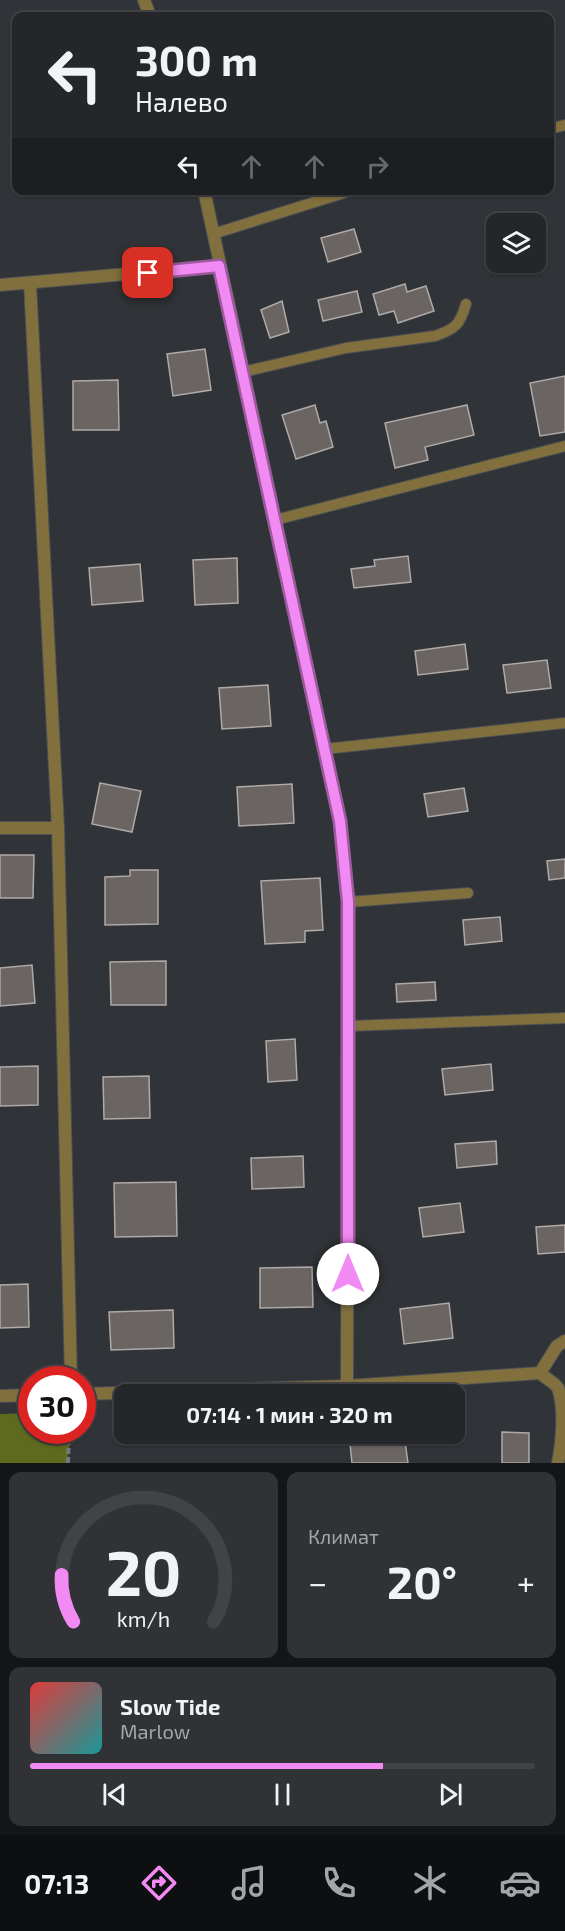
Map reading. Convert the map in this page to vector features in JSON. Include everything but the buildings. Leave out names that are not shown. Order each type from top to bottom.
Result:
[{"type":"street","points":[[205,195],[340,821],[348,902],[347,1384]]},
{"type":"street","points":[[0,285],[219,266]]},
{"type":"street","points":[[30,283],[58,828],[71,1366]]},
{"type":"street","points":[[0,828],[58,828]]},
{"type":"street","points":[[540,1374],[557,1346],[565,1341]]},
{"type":"street","points":[[379,1384],[540,1374],[558,1387],[564,1403],[564,1425],[558,1463]]},
{"type":"street","points":[[96,1394],[114,1393]]},
{"type":"street","points":[[0,1396],[18,1395]]},
{"type":"lane","points":[[213,234],[337,195]]},
{"type":"lane","points":[[243,372],[346,348],[435,336],[448,331],[461,320],[466,304]]},
{"type":"lane","points":[[275,520],[565,446]]},
{"type":"lane","points":[[325,749],[565,723]]},
{"type":"lane","points":[[348,902],[468,893]]},
{"type":"lane","points":[[349,1026],[565,1018]]},
{"type":"path","points":[[68,1463],[69,1444]]},
{"type":"green space","points":[[18,1413],[18,1444],[69,1444],[67,1463],[0,1463],[0,1414]]},
{"type":"route","points":[[148,273],[219,266],[340,821],[348,902],[348,1274]]}]
